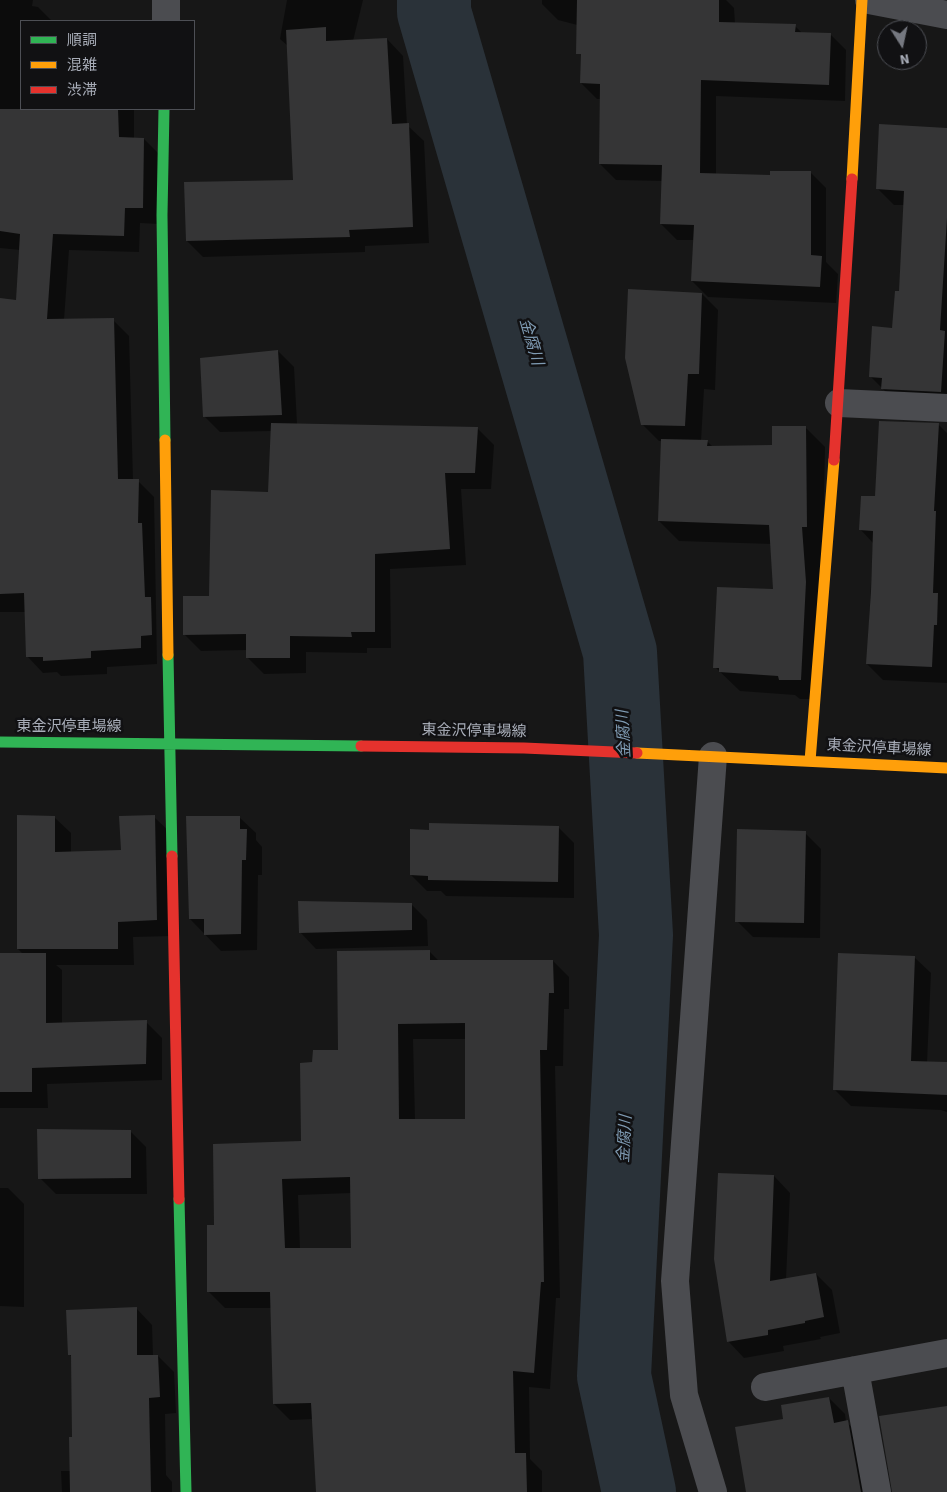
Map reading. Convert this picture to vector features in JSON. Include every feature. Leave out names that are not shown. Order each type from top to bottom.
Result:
[{"type":"street","points":[[166,0],[166,20]]},
{"type":"street","points":[[810,761],[839,403],[862,0]]},
{"type":"street","points":[[869,0],[939,9]]},
{"type":"street","points":[[164,110],[162,215],[169,744],[186,1492]]},
{"type":"street","points":[[839,403],[947,408]]},
{"type":"street","name":"東金沢停車場線","points":[[0,742],[524,748],[947,768]]},
{"type":"street","points":[[701,755],[675,1281],[684,1395],[714,1492]]},
{"type":"street","points":[[765,1387],[947,1353]]},
{"type":"street","points":[[855,1370],[877,1492]]},
{"type":"building","points":[[577,0],[719,0],[719,22],[796,24],[795,32],[831,33],[829,85],[701,80],[700,173],[770,175],[770,171],[811,171],[811,255],[822,256],[820,287],[691,281],[694,225],[660,224],[662,165],[599,164],[600,84],[580,83],[581,54],[576,54]]},
{"type":"building","points":[[326,27],[326,41],[387,38],[392,124],[409,123],[413,227],[349,230],[350,237],[186,241],[184,182],[293,180],[286,30]]},
{"type":"building","points":[[0,109],[118,110],[119,137],[144,138],[143,208],[125,208],[124,236],[53,234],[47,319],[114,318],[118,479],[139,479],[138,523],[142,523],[145,597],[151,597],[152,635],[141,636],[141,648],[91,651],[91,658],[43,661],[43,657],[26,657],[24,593],[0,594],[0,298],[16,300],[20,234],[0,231]]},
{"type":"building","points":[[879,124],[947,128],[947,218],[940,330],[945,331],[941,392],[881,389],[882,378],[869,377],[872,326],[892,328],[895,291],[899,291],[904,191],[876,189]]},
{"type":"building","points":[[628,289],[702,293],[699,374],[688,374],[685,426],[641,425],[625,358]]},
{"type":"building","points":[[278,350],[282,415],[203,417],[200,358]]},
{"type":"building","points":[[879,421],[939,423],[934,511],[936,511],[933,593],[938,593],[937,625],[934,625],[932,667],[866,664],[873,531],[859,530],[861,496],[875,496]]},
{"type":"building","points":[[271,423],[478,427],[475,473],[445,473],[450,549],[375,554],[375,632],[351,632],[352,637],[290,636],[290,658],[246,658],[246,634],[183,635],[183,596],[209,596],[211,490],[268,492]]},
{"type":"building","points":[[772,426],[806,426],[807,527],[802,527],[806,582],[801,680],[779,680],[778,676],[719,672],[719,668],[713,668],[717,587],[773,589],[769,525],[658,521],[661,439],[708,440],[707,446],[772,445]]},
{"type":"building","points":[[17,815],[55,816],[55,852],[121,850],[119,816],[155,815],[157,920],[118,922],[118,949],[17,949]]},
{"type":"building","points":[[186,816],[240,816],[240,829],[247,829],[246,860],[242,860],[241,934],[204,935],[204,919],[189,919]]},
{"type":"building","points":[[429,823],[559,826],[558,882],[428,880],[428,876],[410,875],[410,829],[429,830]]},
{"type":"building","points":[[737,829],[806,831],[804,923],[735,922]]},
{"type":"building","points":[[298,901],[412,903],[412,930],[299,933]]},
{"type":"building","points":[[430,950],[430,960],[553,960],[554,993],[549,993],[547,1050],[540,1050],[544,1282],[541,1282],[534,1373],[513,1371],[515,1453],[526,1453],[527,1492],[316,1492],[311,1403],[273,1404],[270,1292],[207,1292],[207,1225],[214,1225],[213,1144],[301,1141],[300,1063],[312,1062],[313,1050],[338,1050],[337,951]],"holes":[[[465,1023],[465,1119],[399,1119],[398,1024]],[[350,1177],[351,1248],[285,1248],[282,1179]]]},
{"type":"building","points":[[0,953],[46,953],[46,1023],[147,1020],[146,1064],[32,1068],[32,1092],[0,1092]]},
{"type":"building","points":[[838,953],[915,956],[911,1061],[947,1062],[947,1095],[833,1090]]},
{"type":"building","points":[[37,1129],[131,1130],[131,1178],[38,1179]]},
{"type":"building","points":[[718,1173],[774,1175],[770,1281],[816,1273],[824,1317],[805,1321],[805,1323],[768,1330],[768,1335],[727,1342],[714,1259]]},
{"type":"building","points":[[137,1307],[137,1355],[158,1355],[160,1397],[149,1398],[151,1492],[70,1492],[69,1437],[72,1437],[71,1355],[68,1355],[66,1310]]},
{"type":"building","points":[[829,1397],[834,1423],[848,1420],[861,1492],[746,1492],[735,1427],[783,1419],[781,1405]]},
{"type":"building","points":[[947,1406],[947,1492],[892,1492],[879,1416]]},
{"type":"waterway","name":"金腐川","points":[[434,0],[434,12],[620,652],[636,935],[614,1376],[639,1492]]},
{"type":"traffic: fast","points":[[164,110],[162,215],[165,440]]},
{"type":"traffic: fast","points":[[168,655],[172,856]]},
{"type":"traffic: fast","points":[[0,742],[361,746]]},
{"type":"traffic: fast","points":[[179,1199],[186,1492]]},
{"type":"traffic: slow","points":[[852,179],[862,0]]},
{"type":"traffic: slow","points":[[165,440],[168,655]]},
{"type":"traffic: slow","points":[[810,761],[834,460]]},
{"type":"traffic: slow","points":[[637,753],[947,768]]},
{"type":"traffic: jam","points":[[834,460],[852,179]]},
{"type":"traffic: jam","points":[[361,746],[524,748],[637,753]]},
{"type":"traffic: jam","points":[[172,856],[179,1199]]}]
